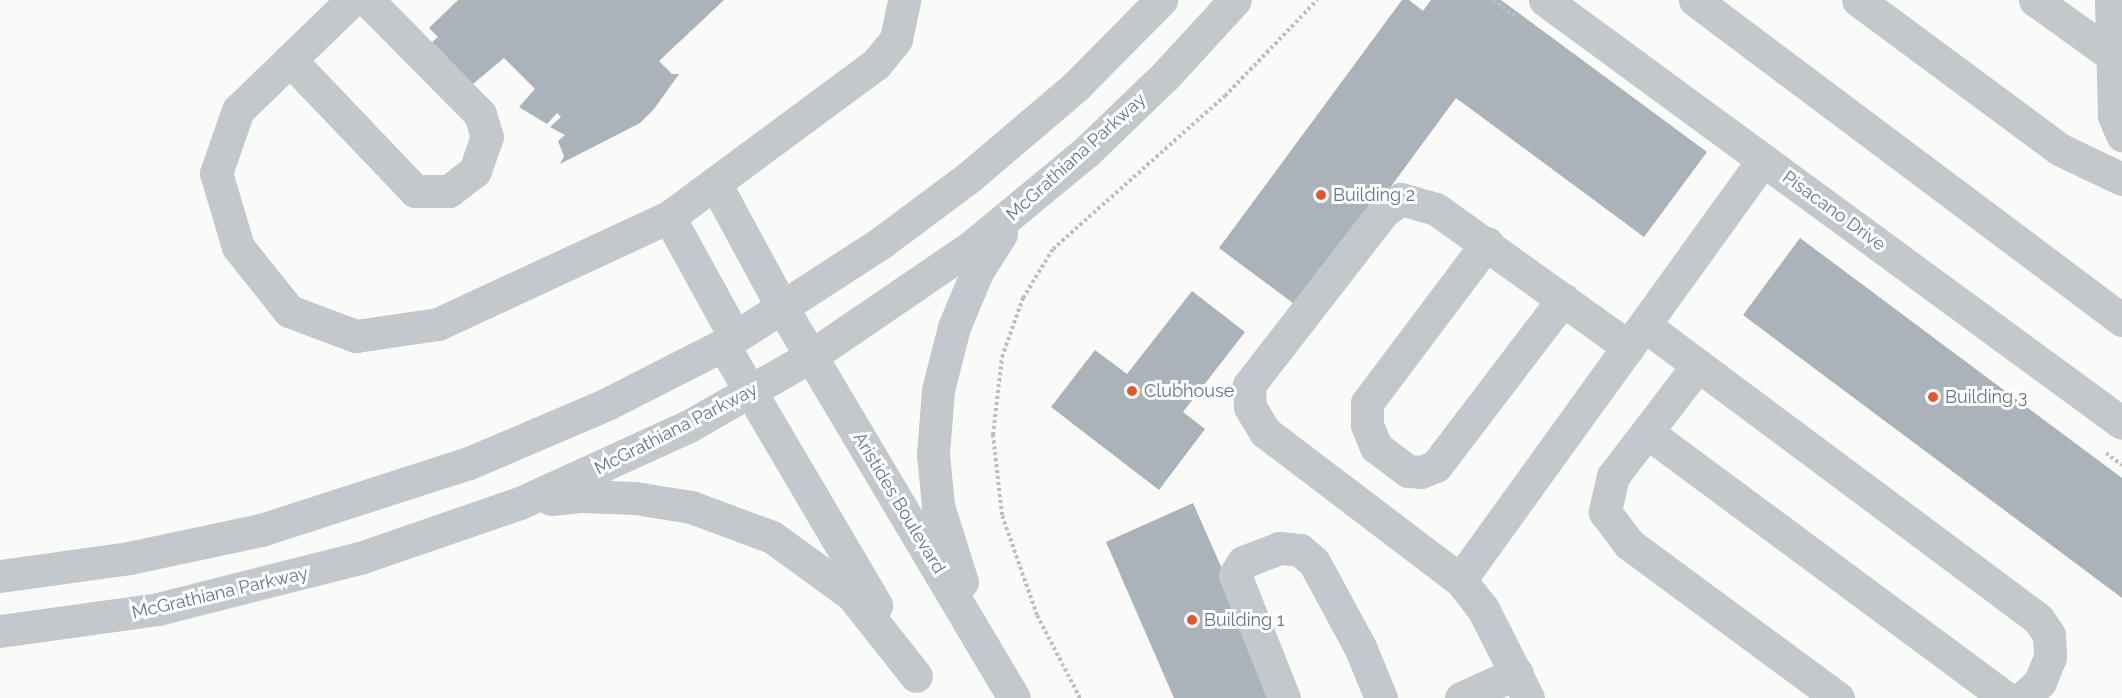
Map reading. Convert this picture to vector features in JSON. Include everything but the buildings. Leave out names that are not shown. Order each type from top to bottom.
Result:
[{"type":"street","points":[[352,0],[238,110],[216,173],[238,247],[289,311],[356,336],[438,324],[669,217],[716,185],[876,64],[896,39],[904,0]]},
{"type":"street","points":[[290,60],[415,191],[449,191],[475,171],[486,137],[480,114],[368,0]]},
{"type":"street","points":[[0,576],[140,556],[261,530],[359,502],[528,440],[729,341],[783,309],[882,242],[968,178],[1076,86],[1161,0]]},
{"type":"street","name":"McGrathiana Parkway","points":[[0,631],[124,615],[250,588],[360,558],[520,503],[608,466],[751,392],[899,300],[1024,205],[1165,76],[1235,0]]},
{"type":"street","name":"Pisacano Drive","points":[[1545,0],[2122,423]]},
{"type":"street","points":[[1695,0],[2122,320]]},
{"type":"street","points":[[1858,0],[2059,149],[2122,179]]},
{"type":"street","points":[[2035,0],[2113,56]]},
{"type":"street","points":[[2111,0],[2114,116],[2121,128]]},
{"type":"street","points":[[1460,580],[1763,160]]},
{"type":"street","name":"Aristides Boulevard","points":[[716,185],[783,309],[1015,698]]},
{"type":"street","points":[[1461,698],[1523,686],[1483,609],[1460,580],[1265,432],[1250,407],[1249,385],[1383,212],[1401,199],[1436,209],[1563,299],[1698,365],[2038,619],[2049,635],[2050,657],[2040,682],[2023,698]]},
{"type":"street","name":"Aristides Boulevard","points":[[1015,698],[969,601],[950,551],[938,506],[933,454],[938,390],[954,327],[977,272],[1024,205]]},
{"type":"street","points":[[669,217],[751,392],[922,687]]},
{"type":"street","points":[[1487,243],[1367,403],[1367,425],[1376,447],[1408,471],[1421,472],[1436,466],[1563,299]]},
{"type":"street","points":[[1698,365],[1613,476],[1605,512],[1629,544],[1838,698]]},
{"type":"street","points":[[1648,433],[2006,698]]},
{"type":"street","points":[[520,503],[582,496],[635,498],[691,507],[737,521],[772,537],[852,595],[922,687]]},
{"type":"street","points":[[1284,698],[1235,575],[1243,562],[1279,548],[1300,550],[1314,562],[1360,646],[1381,698]]},
{"type":"path","points":[[1080,698],[1037,615],[1002,515],[993,435],[1002,357],[1023,298],[1053,249],[1225,96],[1317,0]]},
{"type":"place","name":"Building 2","points":[[1321,195]]},
{"type":"place","name":"Clubhouse","points":[[1132,391]]},
{"type":"place","name":"Building 3","points":[[1933,397]]},
{"type":"place","name":"Building 1","points":[[1192,620]]}]
